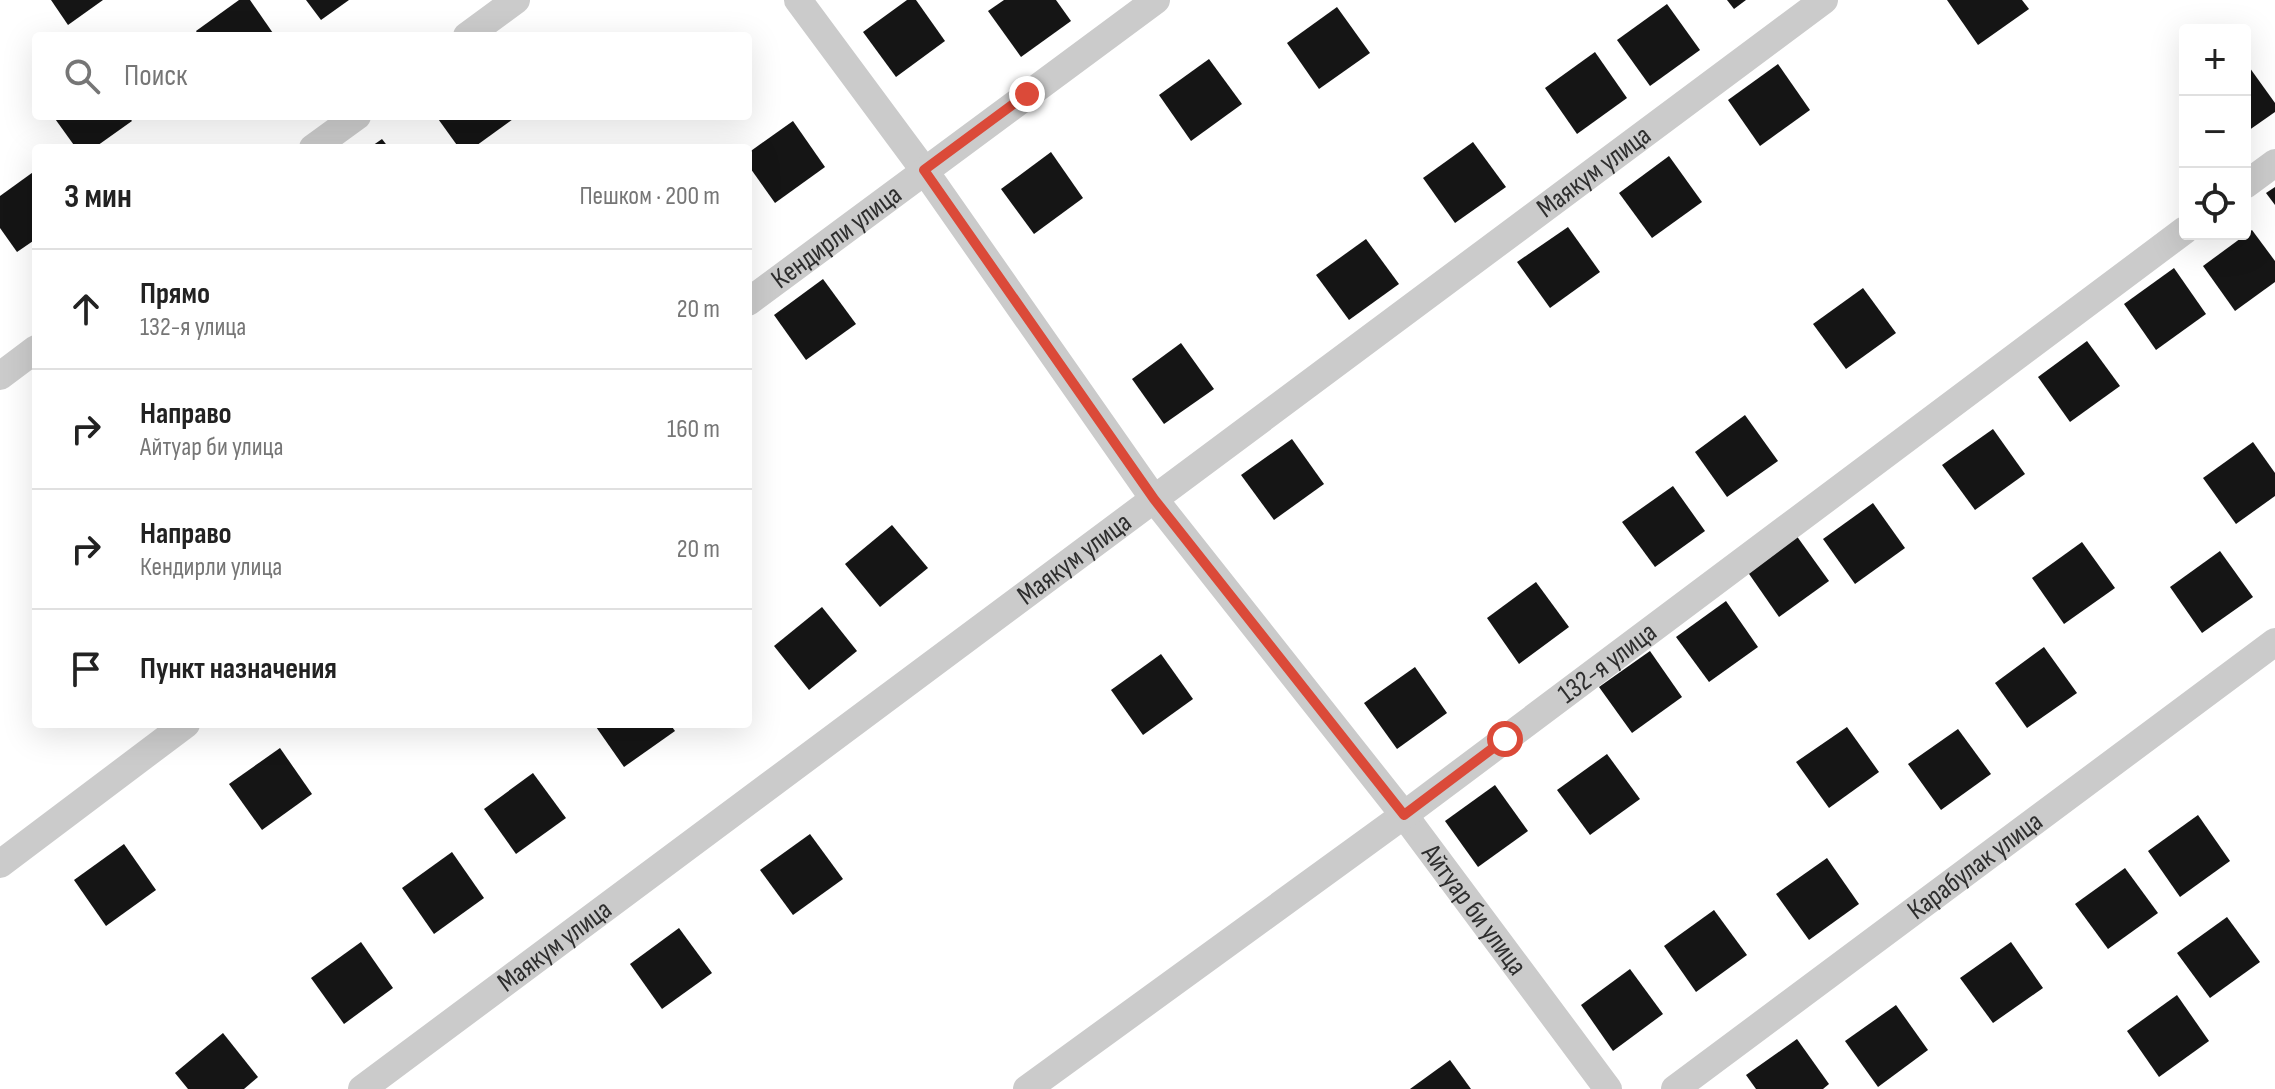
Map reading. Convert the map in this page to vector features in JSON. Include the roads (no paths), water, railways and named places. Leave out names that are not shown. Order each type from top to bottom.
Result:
[{"type":"street","points":[[472,32],[516,0]]},
{"type":"street","name":"Айтуар би улица","points":[[798,0],[924,170],[1154,499],[1404,815],[1608,1089]]},
{"type":"street","name":"Кендирли улица","points":[[752,299],[1156,0]]},
{"type":"street","name":"Маякум улица","points":[[362,1089],[1824,0]]},
{"type":"street","points":[[318,144],[352,120]]},
{"type":"street","points":[[2251,181],[2275,163]]},
{"type":"street","name":"132-я улица","points":[[1027,1089],[1404,815],[2179,234]]},
{"type":"street","points":[[0,376],[32,352]]},
{"type":"street","name":"Карабулак улица","points":[[1675,1089],[2275,642]]},
{"type":"street","points":[[0,864],[181,728]]}]
